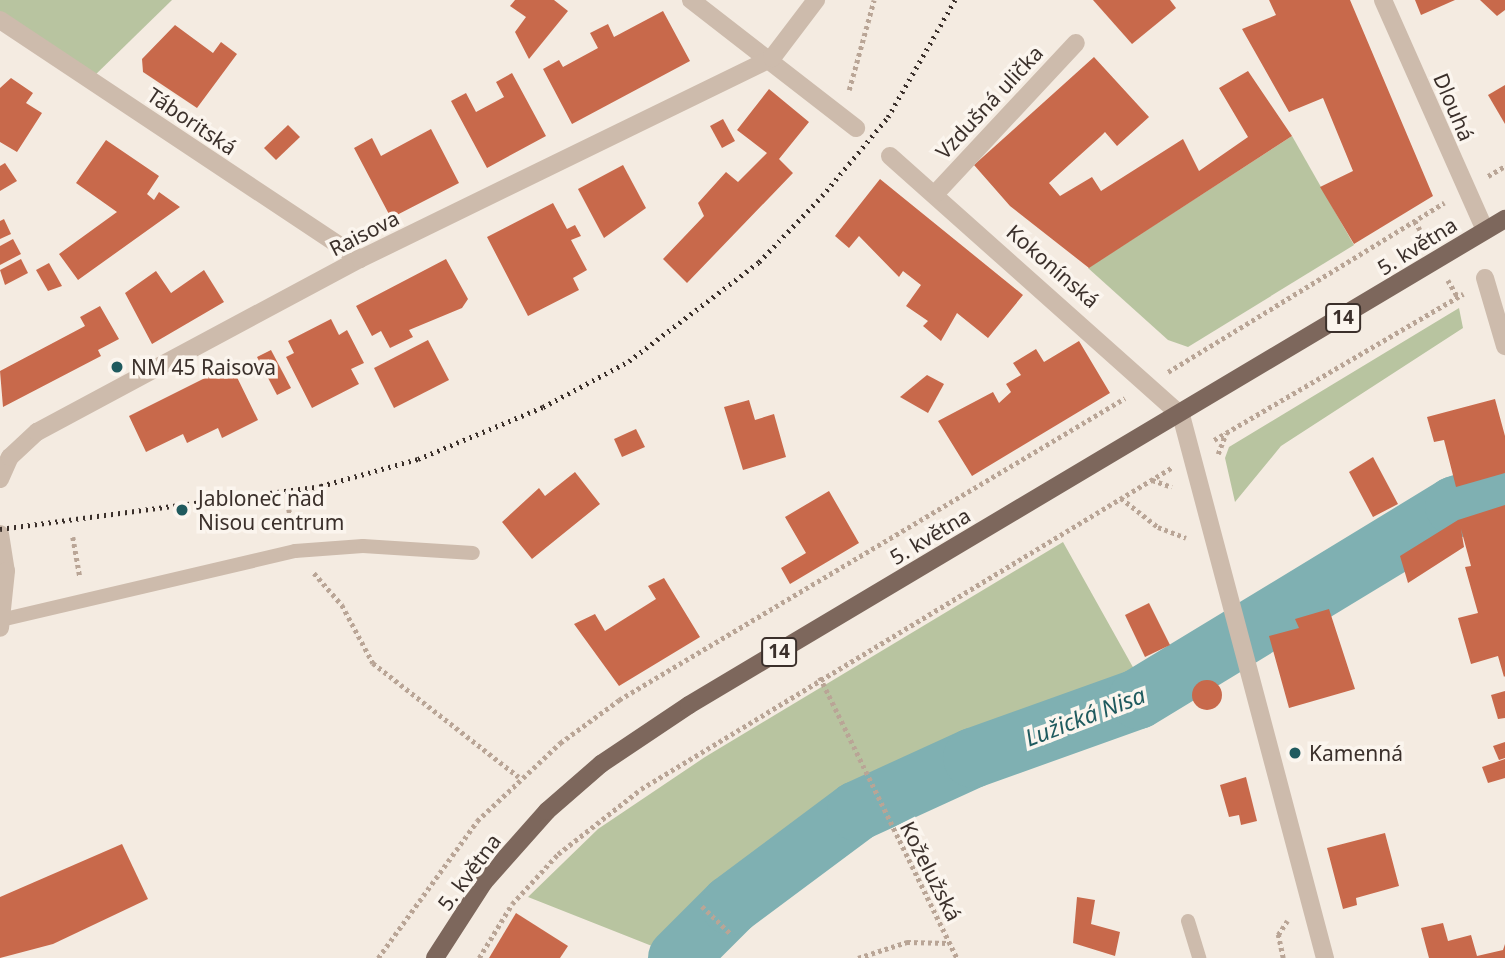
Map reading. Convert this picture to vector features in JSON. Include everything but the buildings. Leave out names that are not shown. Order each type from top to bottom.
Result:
[{"type":"main road","name":"5. května","points":[[436,958],[484,882],[547,811],[601,764],[689,705],[1181,415],[1505,219]]},
{"type":"street","points":[[691,0],[772,58],[856,128]]},
{"type":"street","points":[[772,58],[816,0]]},
{"type":"street","name":"Dlouhá","points":[[1383,0],[1464,190],[1485,230]]},
{"type":"street","name":"Táboritská","points":[[0,20],[360,260]]},
{"type":"street","name":"Vzdušná ulička","points":[[936,193],[1076,43]]},
{"type":"street","name":"Raisova","points":[[0,479],[10,457],[37,432],[360,260],[772,58]]},
{"type":"street","name":"Kokonínská","points":[[890,156],[936,193],[1151,383],[1181,415]]},
{"type":"street","points":[[1485,278],[1505,346]]},
{"type":"street","points":[[1181,415],[1325,958]]},
{"type":"street","points":[[0,534],[6,571],[1,624]]},
{"type":"lane","points":[[1,624],[295,551],[363,547],[473,553]]},
{"type":"lane","points":[[1188,921],[1199,958]]},
{"type":"path","points":[[856,128],[849,90],[874,0]]},
{"type":"path","points":[[377,958],[477,821],[519,777],[619,700],[1151,383],[1505,166]]},
{"type":"path","points":[[479,958],[512,904],[579,838],[641,789],[820,677],[1485,278]]},
{"type":"path","points":[[1121,498],[1158,527],[1186,538]]},
{"type":"path","points":[[73,537],[85,602]]},
{"type":"path","points":[[295,551],[342,605],[373,663],[519,777]]},
{"type":"path","name":"Koželužská","points":[[820,677],[957,958]]},
{"type":"path","points":[[702,906],[731,934]]},
{"type":"path","points":[[1283,958],[1278,935],[1289,918]]},
{"type":"path","points":[[858,958],[907,942],[949,943]]},
{"type":"green space","points":[[0,0],[172,0],[90,80],[0,20]]},
{"type":"green space","points":[[1292,136],[1354,245],[1188,347],[1168,340],[1088,268]]},
{"type":"green space","points":[[1459,308],[1463,328],[1281,446],[1235,502],[1225,458],[1229,447]]},
{"type":"green space","points":[[1063,542],[1139,678],[860,783],[657,948],[528,897],[598,829],[705,757]]},
{"type":"waterway","name":"Lužická Nisa","points":[[678,958],[731,905],[857,811],[973,758],[1138,699],[1455,506],[1505,490]]},
{"type":"railway","points":[[0,529],[321,486],[418,459],[543,407],[629,361],[759,262],[822,196],[888,117],[955,0]]},
{"type":"place","name":"NM 45 Raisova","points":[[117,367]]},
{"type":"place","name":"Jablonec nad Nisou centrum","points":[[182,510]]},
{"type":"place","name":"Kamenná","points":[[1295,753]]}]
